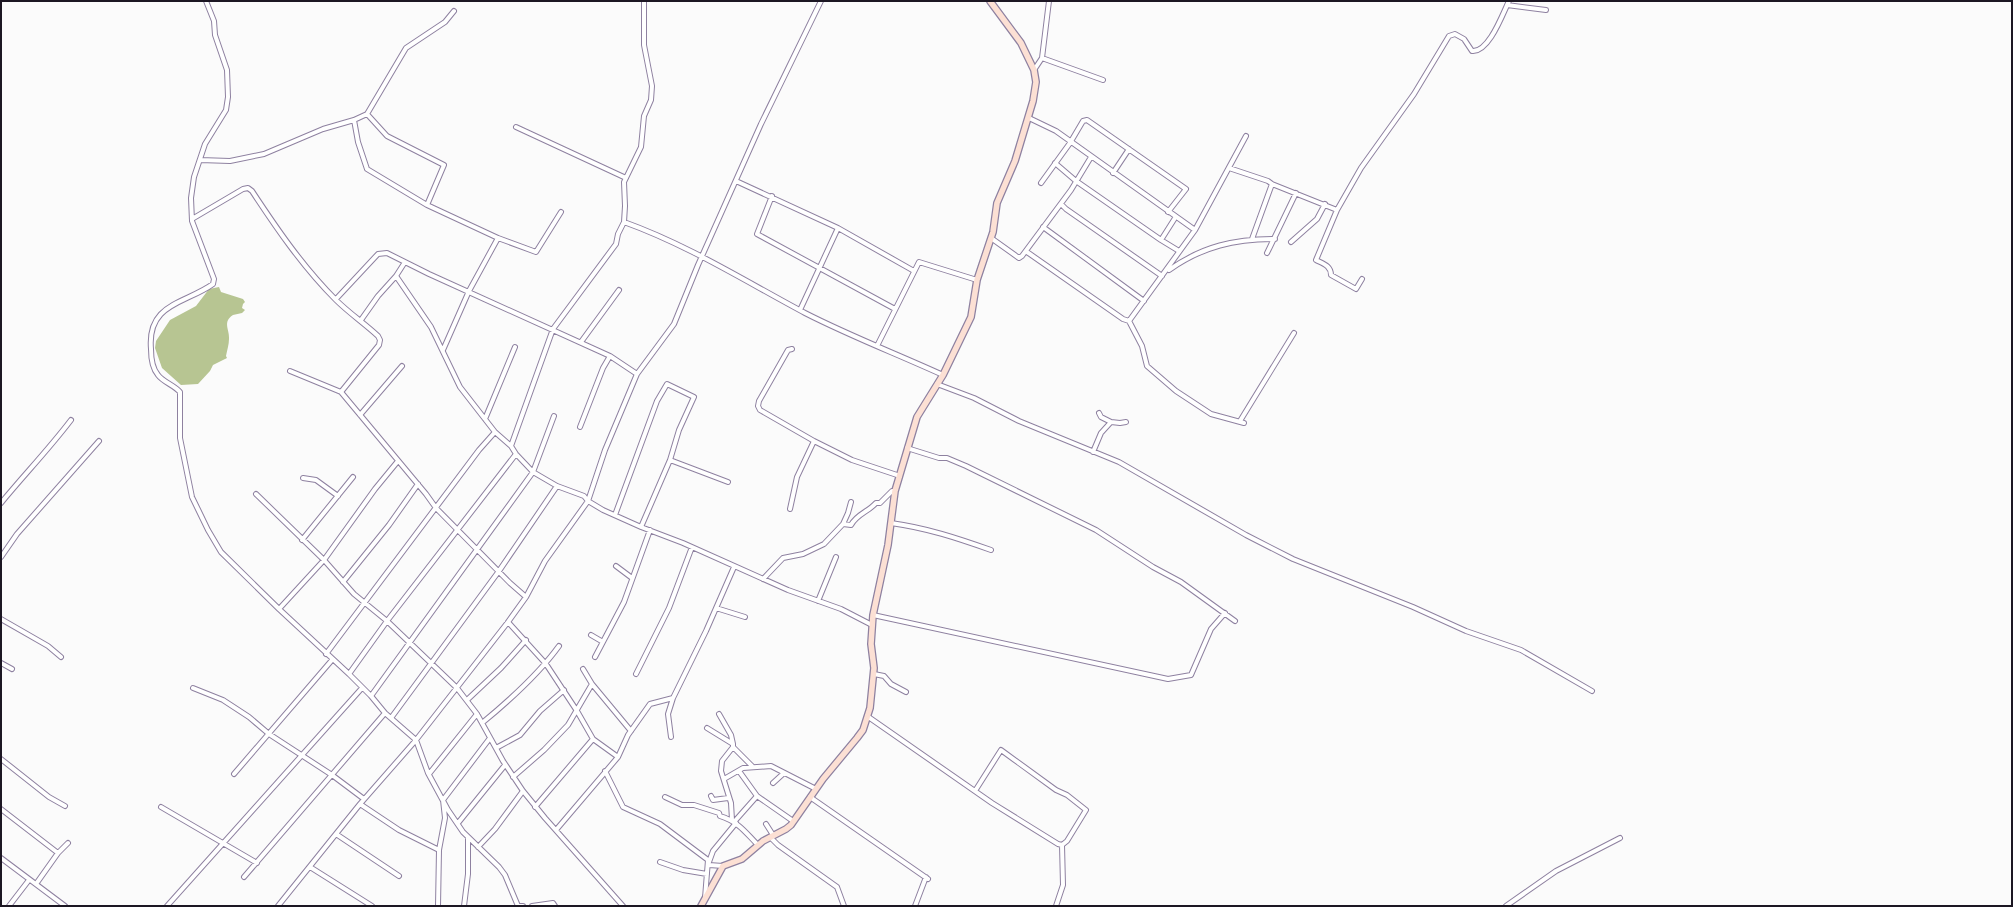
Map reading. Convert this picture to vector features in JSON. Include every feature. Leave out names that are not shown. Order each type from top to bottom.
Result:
[{"type":"street","points":[[206,1],[214,20],[215,35],[227,70],[228,97],[226,110],[205,144],[194,177],[191,198],[192,219],[214,274],[213,284],[167,307],[151,331],[151,358],[158,376],[180,392],[180,438],[192,497],[208,530],[221,552],[278,609],[349,674],[371,696],[385,713],[416,740],[429,774],[443,800],[468,837],[499,867],[505,876],[518,906],[522,906]]},
{"type":"street","points":[[511,446],[553,329],[616,244],[618,234],[624,222],[624,182],[641,147],[644,116],[651,100],[652,86],[644,45],[644,1]]},
{"type":"street","points":[[278,906],[364,799],[416,740],[508,622],[526,596],[546,561],[588,501],[605,450],[637,374],[674,324],[702,256],[768,110],[822,1]]},
{"type":"street","points":[[605,771],[623,807],[660,824],[701,854],[709,863],[723,866],[739,861],[772,836],[786,830],[816,789],[863,730],[871,702],[874,674],[871,644],[873,615],[891,523],[895,491],[917,417],[943,375],[971,317],[977,280],[991,238],[1001,191],[1012,170],[1029,118],[1036,82],[1034,70],[1022,43],[990,1]]},
{"type":"street","points":[[1034,70],[1042,58],[1049,1]]},
{"type":"street","points":[[1362,279],[1356,289],[1331,275],[1331,271],[1327,265],[1316,260],[1337,210],[1361,168],[1414,94],[1449,36],[1455,34],[1464,39],[1472,51],[1476,51],[1482,48],[1497,29],[1508,3],[1546,10]]},
{"type":"street","points":[[200,160],[230,161],[264,154],[323,129],[354,120],[367,114],[406,48],[445,22],[454,11]]},
{"type":"street","points":[[1042,58],[1103,80]]},
{"type":"street","points":[[367,114],[387,136],[444,165],[427,205]]},
{"type":"street","points":[[1029,118],[1056,132],[1175,218],[1195,230]]},
{"type":"street","points":[[354,120],[358,142],[368,168],[427,205],[498,238],[536,252],[561,212]]},
{"type":"street","points":[[1041,183],[1070,143],[1083,121],[1087,120],[1186,189],[1168,212]]},
{"type":"street","points":[[516,127],[626,178]]},
{"type":"street","points":[[1129,322],[1195,230],[1246,136]]},
{"type":"street","points":[[1113,173],[1129,149]]},
{"type":"street","points":[[991,238],[1019,258],[1027,252],[1043,227],[1061,204],[1091,157]]},
{"type":"street","points":[[1055,163],[1076,181],[1179,251]]},
{"type":"street","points":[[1229,168],[1268,181],[1272,184],[1337,210]]},
{"type":"street","points":[[736,181],[772,196],[838,228],[914,271]]},
{"type":"street","points":[[1252,239],[1272,184]]},
{"type":"street","points":[[192,219],[248,188],[252,191],[280,233],[303,263],[336,300],[378,336],[380,340],[379,345],[341,392]]},
{"type":"street","points":[[1268,253],[1276,239],[1296,193]]},
{"type":"street","points":[[772,196],[757,234],[894,309]]},
{"type":"street","points":[[1061,204],[1066,209],[1164,274]]},
{"type":"street","points":[[1291,242],[1317,219],[1325,204]]},
{"type":"street","points":[[1161,240],[1175,218]]},
{"type":"street","points":[[624,222],[657,234],[702,256],[800,310],[943,375]]},
{"type":"street","points":[[1043,227],[1144,301]]},
{"type":"street","points":[[800,310],[838,228]]},
{"type":"street","points":[[443,350],[470,291],[498,238]]},
{"type":"street","points":[[1164,274],[1185,258],[1212,247],[1232,241],[1276,239]]},
{"type":"street","points":[[1027,252],[1129,322],[1142,346],[1147,366],[1176,391],[1211,414],[1242,422],[1294,332]]},
{"type":"street","points":[[336,300],[378,254],[386,253],[429,274],[470,291],[581,342],[610,356],[637,374]]},
{"type":"street","points":[[361,320],[378,296],[396,276],[405,262]]},
{"type":"street","points":[[877,346],[894,309],[919,262],[977,280]]},
{"type":"street","points":[[396,276],[430,327],[443,350],[460,387],[495,432],[511,446],[532,472],[557,486],[584,496],[588,501],[614,515],[692,547],[734,567],[841,609],[872,625]]},
{"type":"street","points":[[581,342],[619,290]]},
{"type":"street","points":[[485,419],[515,347]]},
{"type":"street","points":[[792,349],[788,350],[758,406],[760,410],[814,441],[852,460],[900,476]]},
{"type":"street","points":[[580,427],[603,368],[610,356]]},
{"type":"street","points":[[360,415],[402,366]]},
{"type":"street","points":[[290,371],[341,392],[418,484],[436,508],[456,530],[526,596]]},
{"type":"street","points":[[614,515],[657,401],[667,384],[694,396],[670,460],[641,527]]},
{"type":"street","points":[[937,384],[974,398],[1019,421],[1120,462],[1246,535],[1293,559],[1413,607],[1466,631],[1521,650],[1592,691]]},
{"type":"street","points":[[1098,413],[1101,417],[1111,422],[1126,422]]},
{"type":"street","points":[[371,696],[478,550],[532,472],[554,416]]},
{"type":"street","points":[[1,503],[28,469],[48,449],[71,420]]},
{"type":"street","points":[[1093,452],[1101,433],[1111,422]]},
{"type":"street","points":[[326,654],[364,602],[399,560],[479,450],[495,432]]},
{"type":"street","points":[[1,556],[17,534],[99,441]]},
{"type":"street","points":[[790,509],[797,477],[814,441]]},
{"type":"street","points":[[907,448],[939,458],[947,458],[966,466],[1096,530],[1181,582],[1235,621]]},
{"type":"street","points":[[349,674],[456,530],[516,454]]},
{"type":"street","points":[[670,460],[728,482]]},
{"type":"street","points":[[278,609],[324,560],[375,489],[398,461]]},
{"type":"street","points":[[302,540],[353,477]]},
{"type":"street","points":[[303,478],[316,480],[338,496]]},
{"type":"street","points":[[343,582],[389,525],[418,484]]},
{"type":"street","points":[[391,718],[499,571],[557,486]]},
{"type":"street","points":[[843,524],[851,524],[856,517],[871,509],[876,503],[880,503],[892,491],[895,491]]},
{"type":"street","points":[[256,494],[324,560],[343,582],[387,621],[457,688],[482,723],[513,778],[535,807],[624,906]]},
{"type":"street","points":[[763,579],[782,558],[803,554],[824,544],[843,524],[851,502]]},
{"type":"street","points":[[891,523],[916,526],[947,534],[992,550]]},
{"type":"street","points":[[595,657],[624,602],[650,530]]},
{"type":"street","points":[[636,674],[669,608],[692,547]]},
{"type":"street","points":[[818,601],[836,557]]},
{"type":"street","points":[[616,566],[632,578]]},
{"type":"street","points":[[671,737],[668,714],[673,698],[681,685],[734,567]]},
{"type":"street","points":[[716,608],[745,617]]},
{"type":"street","points":[[873,615],[1168,679],[1190,676],[1212,629],[1225,613]]},
{"type":"street","points":[[1,619],[48,646],[62,657]]},
{"type":"street","points":[[508,622],[526,640],[546,664],[564,690],[593,739],[618,757]]},
{"type":"street","points":[[591,635],[603,642]]},
{"type":"street","points":[[467,700],[501,668],[526,640]]},
{"type":"street","points":[[482,723],[546,664],[559,646]]},
{"type":"street","points":[[234,774],[332,660]]},
{"type":"street","points":[[1,663],[12,669]]},
{"type":"street","points":[[584,669],[592,684],[631,731]]},
{"type":"street","points":[[874,674],[884,676],[891,684],[906,692]]},
{"type":"street","points":[[513,778],[544,750],[568,724],[592,684]]},
{"type":"street","points":[[193,688],[223,700],[249,717],[269,734],[300,756],[332,775],[364,799]]},
{"type":"street","points":[[167,906],[362,688]]},
{"type":"street","points":[[496,748],[520,735],[540,711],[564,690]]},
{"type":"street","points":[[556,830],[618,757],[631,731],[650,704],[673,698]]},
{"type":"street","points":[[244,877],[385,713]]},
{"type":"street","points":[[429,774],[476,714]]},
{"type":"street","points":[[719,714],[731,735],[733,745],[722,761],[721,771],[728,798],[731,803],[734,821]]},
{"type":"street","points":[[867,716],[935,765],[1029,828],[1062,845]]},
{"type":"street","points":[[707,728],[733,745],[752,766]]},
{"type":"street","points":[[433,906],[439,904],[439,850],[445,818],[443,800],[490,738]]},
{"type":"street","points":[[535,807],[593,739]]},
{"type":"street","points":[[975,791],[1001,750],[1056,790],[1067,794],[1086,810],[1067,841],[1062,845]]},
{"type":"street","points":[[1,759],[49,797],[65,806]]},
{"type":"street","points":[[458,823],[505,765]]},
{"type":"street","points":[[724,779],[743,768],[752,766],[770,766],[816,789]]},
{"type":"street","points":[[739,771],[757,796],[793,822]]},
{"type":"street","points":[[773,783],[784,773]]},
{"type":"street","points":[[478,847],[495,829],[523,791]]},
{"type":"street","points":[[711,796],[713,800],[728,798]]},
{"type":"street","points":[[705,899],[709,863],[714,851],[734,821],[757,796]]},
{"type":"street","points":[[665,797],[682,805],[703,807],[734,821],[758,846]]},
{"type":"street","points":[[810,797],[927,878],[915,906]]},
{"type":"street","points":[[360,804],[399,830],[439,850]]},
{"type":"street","points":[[161,807],[257,863]]},
{"type":"street","points":[[1,809],[58,853]]},
{"type":"street","points":[[766,824],[778,845],[837,888],[844,906]]},
{"type":"street","points":[[336,834],[399,876]]},
{"type":"street","points":[[464,906],[468,874],[468,837]]},
{"type":"street","points":[[1506,906],[1556,871],[1620,838]]},
{"type":"street","points":[[36,884],[58,853],[68,843]]},
{"type":"street","points":[[1056,906],[1063,885],[1062,845]]},
{"type":"street","points":[[1,858],[65,906]]},
{"type":"street","points":[[660,862],[678,869],[707,874]]},
{"type":"street","points":[[701,906],[723,866]]},
{"type":"street","points":[[310,867],[372,906]]},
{"type":"street","points":[[9,906],[29,880]]},
{"type":"street","points":[[532,906],[552,904],[555,906]]},
{"type":"green space","points":[[219,287],[221,292],[243,299],[245,302],[242,308],[245,310],[242,313],[233,315],[227,323],[229,339],[226,356],[227,358],[213,365],[210,371],[198,384],[181,385],[162,368],[155,348],[156,341],[170,320],[196,306],[209,289]]}]
